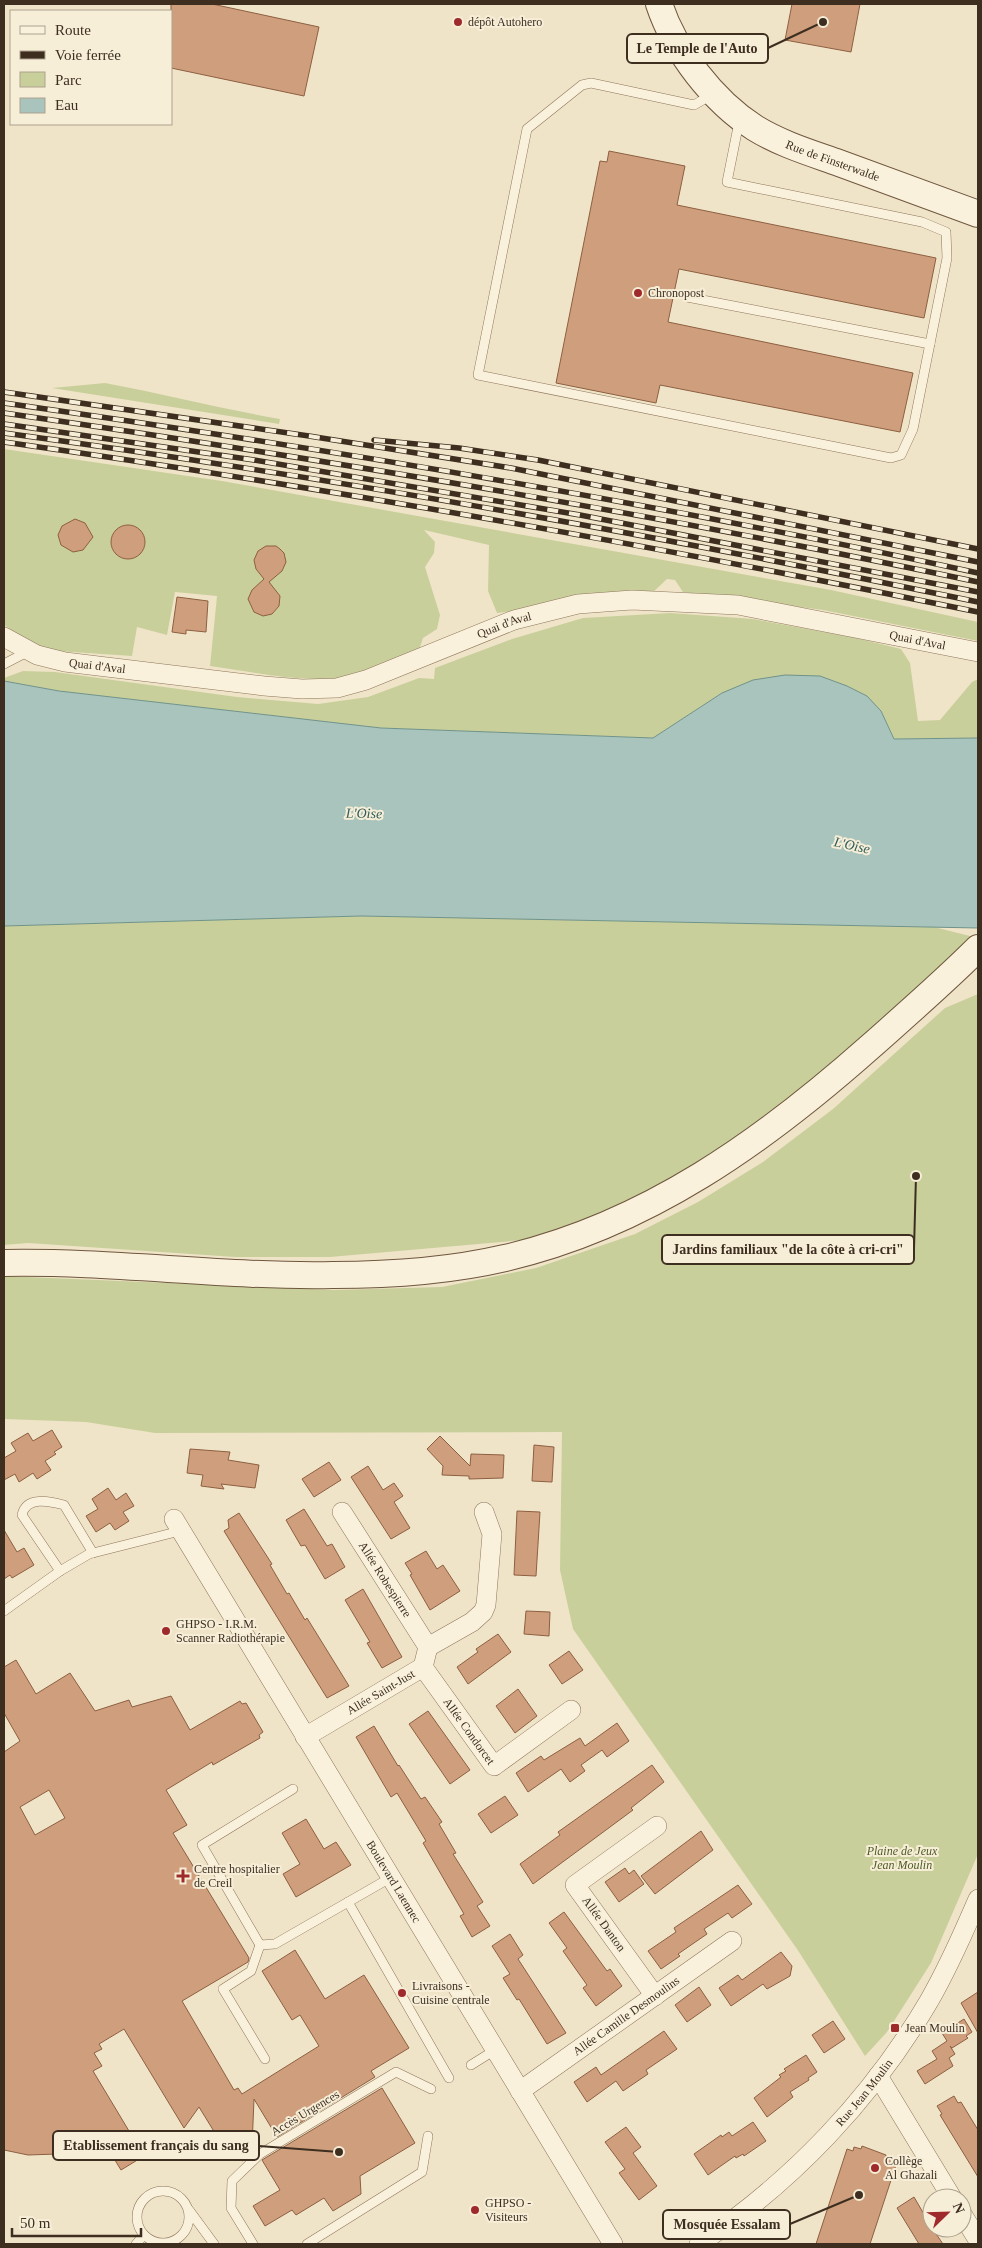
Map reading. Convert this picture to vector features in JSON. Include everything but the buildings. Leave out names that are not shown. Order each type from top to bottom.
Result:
[{"type":"main road","name":"Rue de Finsterwalde","points":[[659,4],[674,38],[709,86],[740,117],[779,140],[978,214]]},
{"type":"main road","points":[[4,1263],[74,1264],[261,1274],[334,1275],[408,1272],[449,1268],[536,1250],[628,1216],[699,1178],[780,1123],[897,1023],[978,948]]},
{"type":"street","name":"Quai d'Aval","points":[[4,637],[33,653],[65,662],[302,689],[337,688],[372,678],[514,620],[578,604],[646,599],[738,605],[978,652]]},
{"type":"street","name":"Allée Robespierre","points":[[342,1512],[428,1647]]},
{"type":"street","points":[[428,1647],[472,1622],[483,1612],[486,1605],[492,1534],[484,1512]]},
{"type":"street","name":"Boulevard Laennec","points":[[177,1525],[613,2244]]},
{"type":"street","name":"Allée Saint-Just","points":[[305,1737],[423,1667],[428,1647]]},
{"type":"street","name":"Allée Condorcet","points":[[423,1667],[494,1766],[571,1710]]},
{"type":"street","name":"Allée Danton","points":[[655,1996],[576,1885],[657,1826]]},
{"type":"street","name":"Rue Jean Moulin","points":[[699,2244],[747,2210],[790,2174],[833,2130],[878,2076],[904,2041],[932,1996],[978,1899]]},
{"type":"street","name":"Allée Camille Desmoulins","points":[[520,2091],[732,1941]]},
{"type":"street","points":[[878,2076],[946,2188]]},
{"type":"lane","points":[[709,86],[694,105],[591,83],[582,85],[527,128],[478,375],[891,458],[901,455],[913,429],[947,258],[946,232],[922,222],[727,182],[740,117]]},
{"type":"lane","points":[[686,297],[930,344]]},
{"type":"lane","points":[[4,664],[33,653]]},
{"type":"lane","points":[[60,1571],[22,1515],[24,1507],[29,1503],[52,1502],[64,1505],[93,1553]]},
{"type":"lane","points":[[4,1611],[60,1571],[93,1553],[177,1525]]},
{"type":"lane","points":[[265,2059],[223,1988],[251,1971],[260,1946],[202,1846],[293,1789]]},
{"type":"lane","points":[[260,1946],[275,1944],[390,1878]]},
{"type":"lane","points":[[348,1902],[449,2078]]},
{"type":"lane","points":[[471,2065],[495,2050]]},
{"type":"lane","name":"Accès Urgences","points":[[253,2244],[231,2208],[232,2182],[260,2154],[396,2072],[431,2089]]},
{"type":"lane","points":[[307,2244],[422,2172],[428,2136]]},
{"type":"lane","points":[[205,2233],[191,2232],[182,2234],[167,2243],[158,2243],[144,2235],[138,2226],[137,2208],[139,2203],[163,2189],[172,2191],[179,2195],[214,2244]]},
{"type":"lane","points":[[182,2234],[187,2227],[189,2209]]},
{"type":"lane","points":[[136,2244],[144,2235]]},
{"type":"green space","points":[[105,383],[280,419],[279,424],[52,388]]},
{"type":"green space","points":[[4,449],[222,481],[831,590],[978,622],[978,641],[823,610],[683,592],[675,580],[667,579],[651,594],[497,613],[488,591],[489,545],[424,530],[435,542],[434,553],[425,567],[440,615],[437,629],[423,638],[419,650],[378,671],[335,679],[315,679],[273,676],[210,666],[217,596],[175,592],[167,635],[137,627],[132,656],[42,650],[4,625]]},
{"type":"green space","points":[[670,613],[753,619],[856,638],[901,649],[910,663],[918,721],[940,720],[972,682],[978,679],[978,738],[894,739],[881,711],[722,693],[653,738],[381,728],[59,691],[4,681],[4,678],[23,671],[55,672],[237,697],[318,704],[368,697],[419,678],[434,679],[435,668],[512,639],[583,618]]},
{"type":"green space","points":[[361,916],[934,927],[974,937],[817,1081],[745,1138],[618,1208],[535,1239],[330,1257],[235,1257],[28,1243],[4,1245],[4,926]]},
{"type":"green space","name":"Plaine de Jeux Jean Moulin","points":[[978,994],[978,1854],[931,1963],[887,2032],[865,2056],[799,1952],[573,1629],[560,1570],[562,1432],[155,1433],[86,1422],[4,1419],[4,1276],[333,1290],[442,1287],[536,1268],[635,1234],[698,1202],[763,1162],[833,1109],[945,1008]]},
{"type":"water","name":"L'Oise","points":[[785,675],[820,676],[867,696],[881,711],[894,739],[978,738],[978,928],[361,916],[4,926],[4,681],[59,691],[381,728],[653,738],[722,693],[753,680]]},
{"type":"railway","points":[[4,392],[309,436],[511,468],[978,562]]},
{"type":"railway","points":[[4,403],[248,439],[492,479],[736,523],[978,573]]},
{"type":"railway","points":[[4,413],[371,469],[614,511],[978,582]]},
{"type":"railway","points":[[4,424],[254,460],[580,515],[978,592]]},
{"type":"railway","points":[[4,433],[371,488],[614,531],[978,602]]},
{"type":"railway","points":[[374,440],[459,448],[538,460],[978,549]]},
{"type":"railway","points":[[4,442],[248,479],[614,541],[978,612]]},
{"type":"place","name":"dépôt Autohero","points":[[458,22]]},
{"type":"place","name":"Le Temple de l'Auto","points":[[823,22]]},
{"type":"place","name":"Chronopost","points":[[638,293]]},
{"type":"place","name":"Jardins familiaux \"de la côte à cri-cri\"","points":[[916,1176]]},
{"type":"place","name":"GHPSO - I.R.M. Scanner Radiothérapie","points":[[166,1631]]},
{"type":"place","name":"Centre hospitalier de Creil","points":[[183,1876]]},
{"type":"place","name":"Livraisons - Cuisine centrale","points":[[402,1993]]},
{"type":"place","name":"Jean Moulin","points":[[895,2028]]},
{"type":"place","name":"Etablissement français du sang","points":[[339,2152]]},
{"type":"place","name":"Collège Al Ghazali","points":[[875,2168]]},
{"type":"place","name":"Mosquée Essalam","points":[[859,2195]]},
{"type":"place","name":"GHPSO - Visiteurs","points":[[475,2210]]}]
